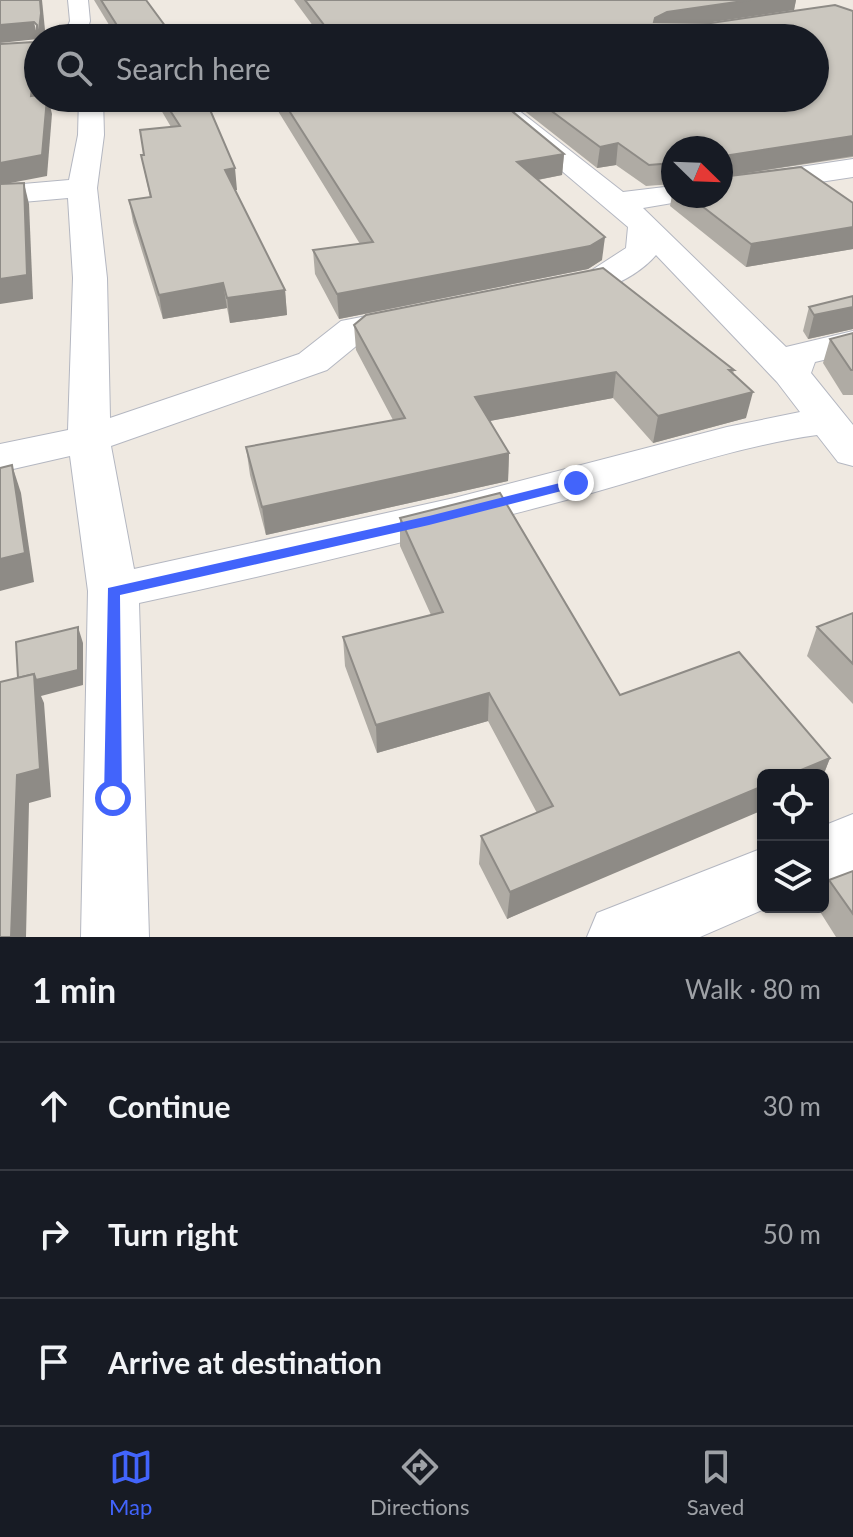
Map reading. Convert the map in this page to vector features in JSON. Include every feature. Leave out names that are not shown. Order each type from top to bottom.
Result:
[{"type":"street","points":[[78,0],[79,24]]},
{"type":"street","points":[[97,112],[82,188],[90,278],[89,439],[113,591],[115,937]]},
{"type":"street","points":[[505,112],[629,213],[791,374],[839,437]]},
{"type":"street","points":[[733,186],[853,168]]},
{"type":"street","points":[[0,195],[82,188]]},
{"type":"street","points":[[629,213],[661,200]]},
{"type":"street","points":[[523,296],[600,280],[642,252],[629,213]]},
{"type":"street","points":[[0,458],[89,439],[313,362],[354,329],[447,311]]},
{"type":"street","points":[[791,374],[799,355],[853,342]]},
{"type":"street","points":[[113,591],[429,521],[576,483],[715,442],[839,437]]},
{"type":"street","points":[[829,853],[853,843]]},
{"type":"street","points":[[621,937],[757,880]]},
{"type":"building","points":[[0,0],[40,0],[40,24],[0,25]]},
{"type":"building","points":[[101,0],[146,0],[164,24],[116,24]]},
{"type":"building","points":[[305,0],[750,0],[667,12],[655,18],[654,22],[711,23],[835,5],[853,11],[853,136],[733,154],[733,136],[661,136],[661,164],[649,165],[618,143],[600,147],[553,112],[829,112],[829,24],[323,24]]},
{"type":"building","points":[[24,43],[24,112],[46,112],[42,155],[0,163],[0,44]]},
{"type":"building","points":[[171,112],[211,112],[235,168],[225,170],[285,290],[227,298],[223,283],[159,295],[129,200],[151,197],[141,155],[144,155],[140,130],[180,126]]},
{"type":"building","points":[[290,112],[513,112],[564,154],[517,162],[605,237],[590,246],[337,294],[313,250],[373,242]]},
{"type":"building","points":[[801,167],[853,203],[853,227],[751,244],[704,208],[733,208],[733,176]]},
{"type":"building","points":[[24,183],[27,275],[0,279],[0,184]]},
{"type":"building","points":[[603,268],[734,370],[729,370],[753,392],[658,416],[616,372],[475,397],[509,453],[262,507],[246,447],[405,418],[354,325],[366,315]]},
{"type":"building","points":[[853,296],[853,307],[814,315],[809,307]]},
{"type":"building","points":[[853,333],[853,370],[851,370],[830,339]]},
{"type":"building","points":[[12,465],[25,553],[0,559],[0,468]]},
{"type":"building","points":[[500,493],[620,695],[739,652],[830,758],[803,769],[757,769],[757,789],[510,892],[481,836],[553,806],[489,693],[376,725],[343,637],[443,612],[400,518]]},
{"type":"building","points":[[853,613],[853,664],[817,627]]},
{"type":"building","points":[[78,627],[78,670],[36,680],[34,674],[18,678],[16,642]]},
{"type":"building","points":[[34,674],[40,769],[17,775],[11,937],[0,937],[0,682]]},
{"type":"building","points":[[853,871],[853,914],[829,880]]},
{"type":"route","points":[[113,798],[113,591],[429,521],[576,483]]}]
